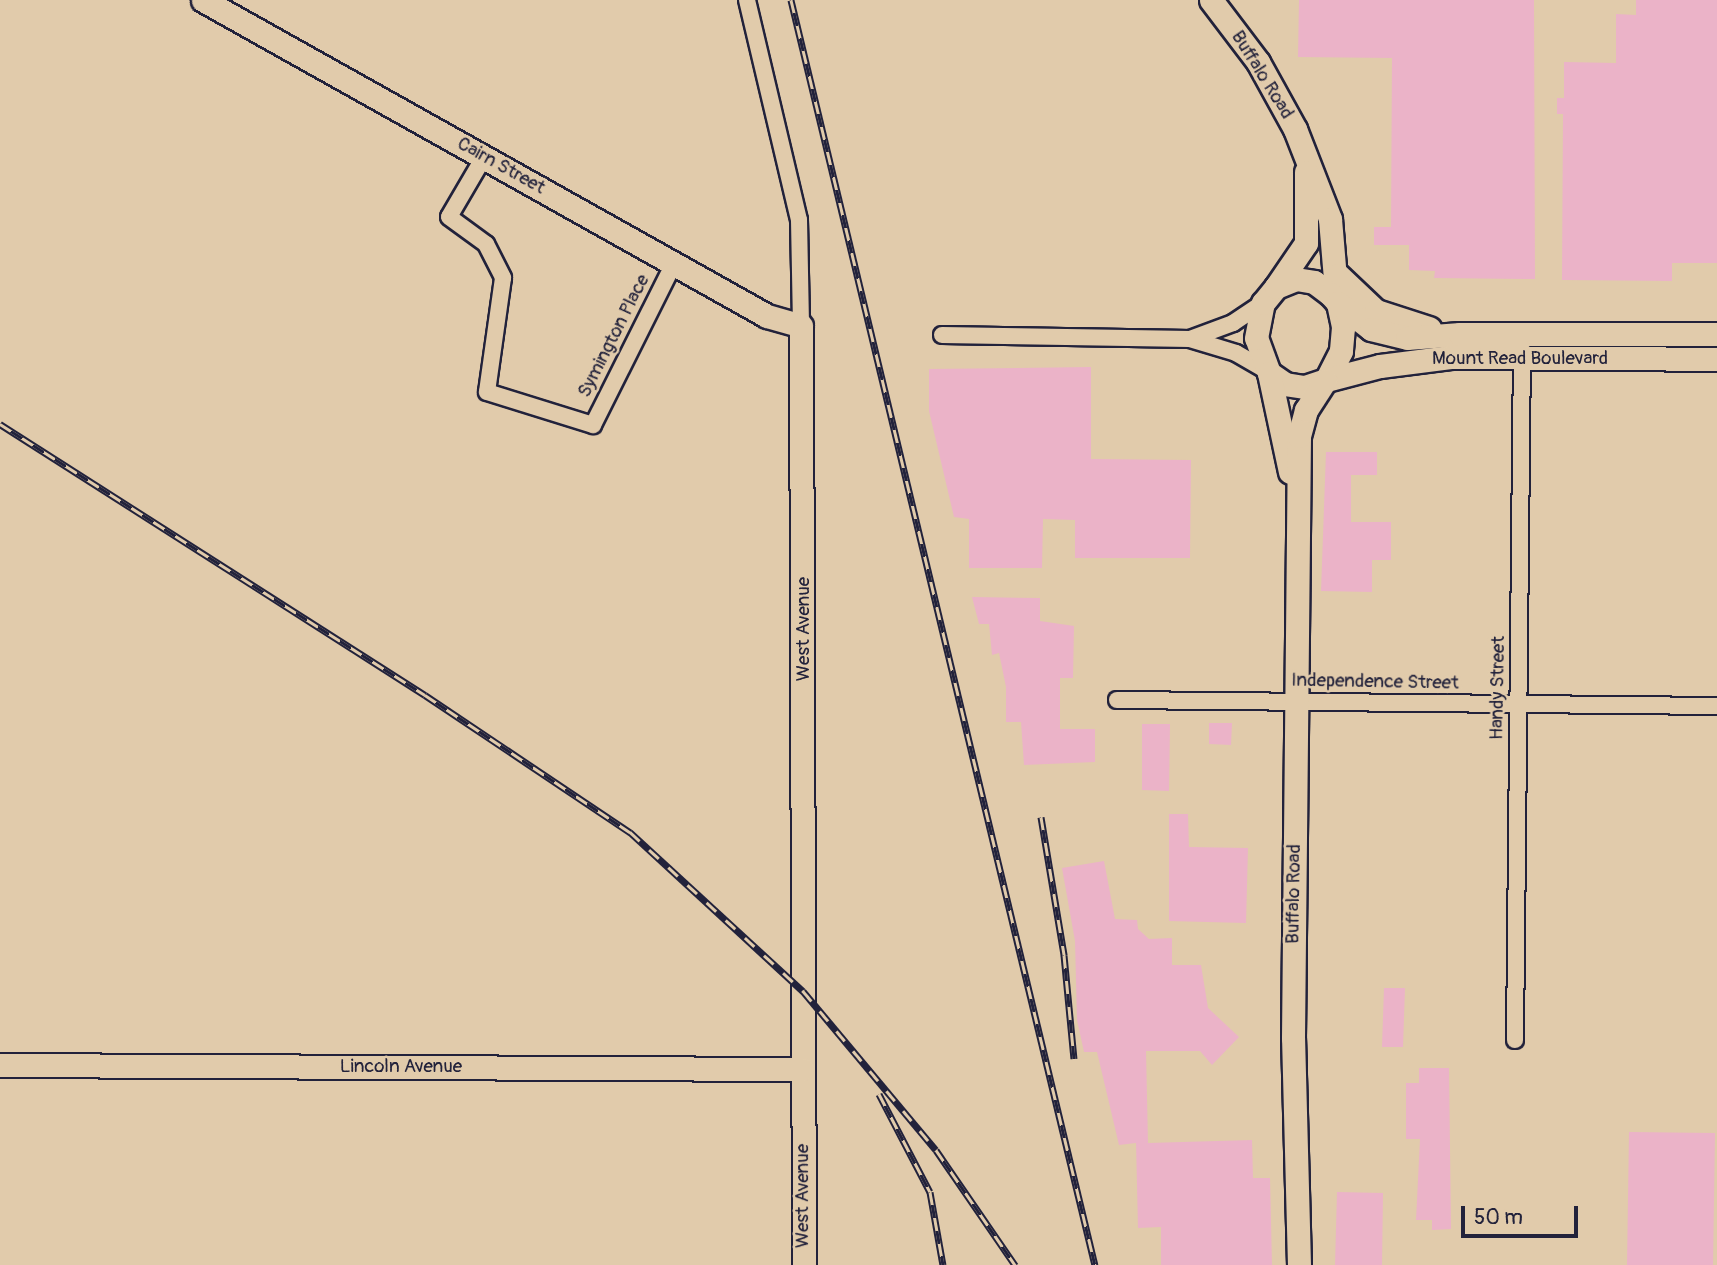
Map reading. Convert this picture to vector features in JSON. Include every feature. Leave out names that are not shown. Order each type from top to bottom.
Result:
[{"type":"main road","name":"Cairn Street","points":[[203,0],[767,316],[801,326]]},
{"type":"main road","name":"Buffalo Road","points":[[1211,0],[1268,78],[1325,202],[1338,275],[1338,303]]},
{"type":"main road","name":"Buffalo Road","points":[[1269,295],[1306,243],[1309,219],[1305,155]]},
{"type":"main road","points":[[1338,275],[1357,297],[1388,317],[1460,334]]},
{"type":"main road","points":[[1296,279],[1314,282],[1338,303],[1343,339],[1326,381],[1294,387],[1268,372],[1256,338],[1269,295],[1296,279]]},
{"type":"main road","name":"Mount Read Boulevard","points":[[1338,303],[1370,329],[1394,337],[1460,334],[1522,347],[1717,359]]},
{"type":"main road","name":"West Avenue","points":[[801,326],[804,1265]]},
{"type":"main road","name":"Mount Read Boulevard","points":[[1326,381],[1415,360],[1522,347],[1717,334]]},
{"type":"main road","name":"Buffalo Road","points":[[1268,372],[1297,523]]},
{"type":"main road","name":"Buffalo Road","points":[[1300,1265],[1293,1038],[1297,523],[1302,421],[1326,381]]},
{"type":"main road","name":"Lincoln Avenue","points":[[0,1065],[802,1069]]},
{"type":"street","name":"West Avenue","points":[[747,0],[799,220],[801,326]]},
{"type":"street","name":"Symington Place","points":[[484,157],[449,217],[486,244],[501,269],[502,300],[487,392],[593,425],[674,264]]},
{"type":"street","points":[[1190,338],[1233,323],[1269,295]]},
{"type":"street","points":[[942,335],[1190,338],[1236,353],[1268,372]]},
{"type":"street","name":"Handy Street","points":[[1515,1040],[1522,347]]},
{"type":"street","name":"Independence Street","points":[[1116,700],[1717,706]]},
{"type":"building","points":[[1299,0],[1534,0],[1535,279],[1434,278],[1435,271],[1409,270],[1409,245],[1374,245],[1374,227],[1391,227],[1392,58],[1298,57]]},
{"type":"building","points":[[1636,0],[1717,0],[1717,263],[1672,263],[1672,281],[1562,280],[1563,114],[1557,114],[1557,98],[1564,98],[1564,62],[1616,63],[1616,14],[1636,15]]},
{"type":"building","points":[[1091,367],[1091,459],[1191,460],[1190,558],[1075,558],[1075,520],[1043,519],[1042,568],[969,568],[969,519],[954,517],[929,411],[929,369]]},
{"type":"building","points":[[1326,452],[1377,452],[1377,475],[1351,475],[1351,522],[1391,522],[1391,560],[1372,560],[1372,592],[1321,591]]},
{"type":"building","points":[[972,597],[1040,598],[1040,621],[1074,626],[1073,678],[1060,678],[1060,729],[1095,729],[1095,762],[1024,765],[1021,722],[1006,722],[1006,687],[999,653],[992,655],[989,624],[979,624]]},
{"type":"building","points":[[1209,723],[1232,723],[1231,745],[1209,744]]},
{"type":"building","points":[[1142,724],[1170,724],[1169,791],[1142,790]]},
{"type":"building","points":[[1169,814],[1188,814],[1189,847],[1248,848],[1246,923],[1169,921]]},
{"type":"building","points":[[1104,861],[1115,919],[1137,920],[1138,929],[1149,939],[1172,938],[1172,965],[1201,965],[1208,1008],[1239,1037],[1212,1065],[1200,1051],[1146,1051],[1148,1143],[1252,1140],[1253,1178],[1270,1178],[1272,1265],[1161,1265],[1161,1227],[1138,1228],[1136,1143],[1119,1145],[1097,1052],[1084,1052],[1077,1020],[1075,941],[1062,868]]},
{"type":"building","points":[[1384,988],[1405,988],[1403,1047],[1382,1047]]},
{"type":"building","points":[[1419,1068],[1449,1068],[1451,1229],[1432,1230],[1432,1220],[1416,1220],[1420,1139],[1406,1139],[1406,1083],[1419,1083]]},
{"type":"building","points":[[1629,1132],[1715,1133],[1713,1265],[1627,1265]]},
{"type":"building","points":[[1337,1192],[1383,1193],[1382,1265],[1335,1265]]},
{"type":"railway","points":[[791,0],[1095,1265]]},
{"type":"railway","points":[[0,424],[425,695],[630,832],[803,991],[936,1150],[1015,1265]]},
{"type":"railway","points":[[1041,817],[1064,955],[1074,1059]]},
{"type":"railway","points":[[879,1094],[930,1192],[943,1265]]}]
